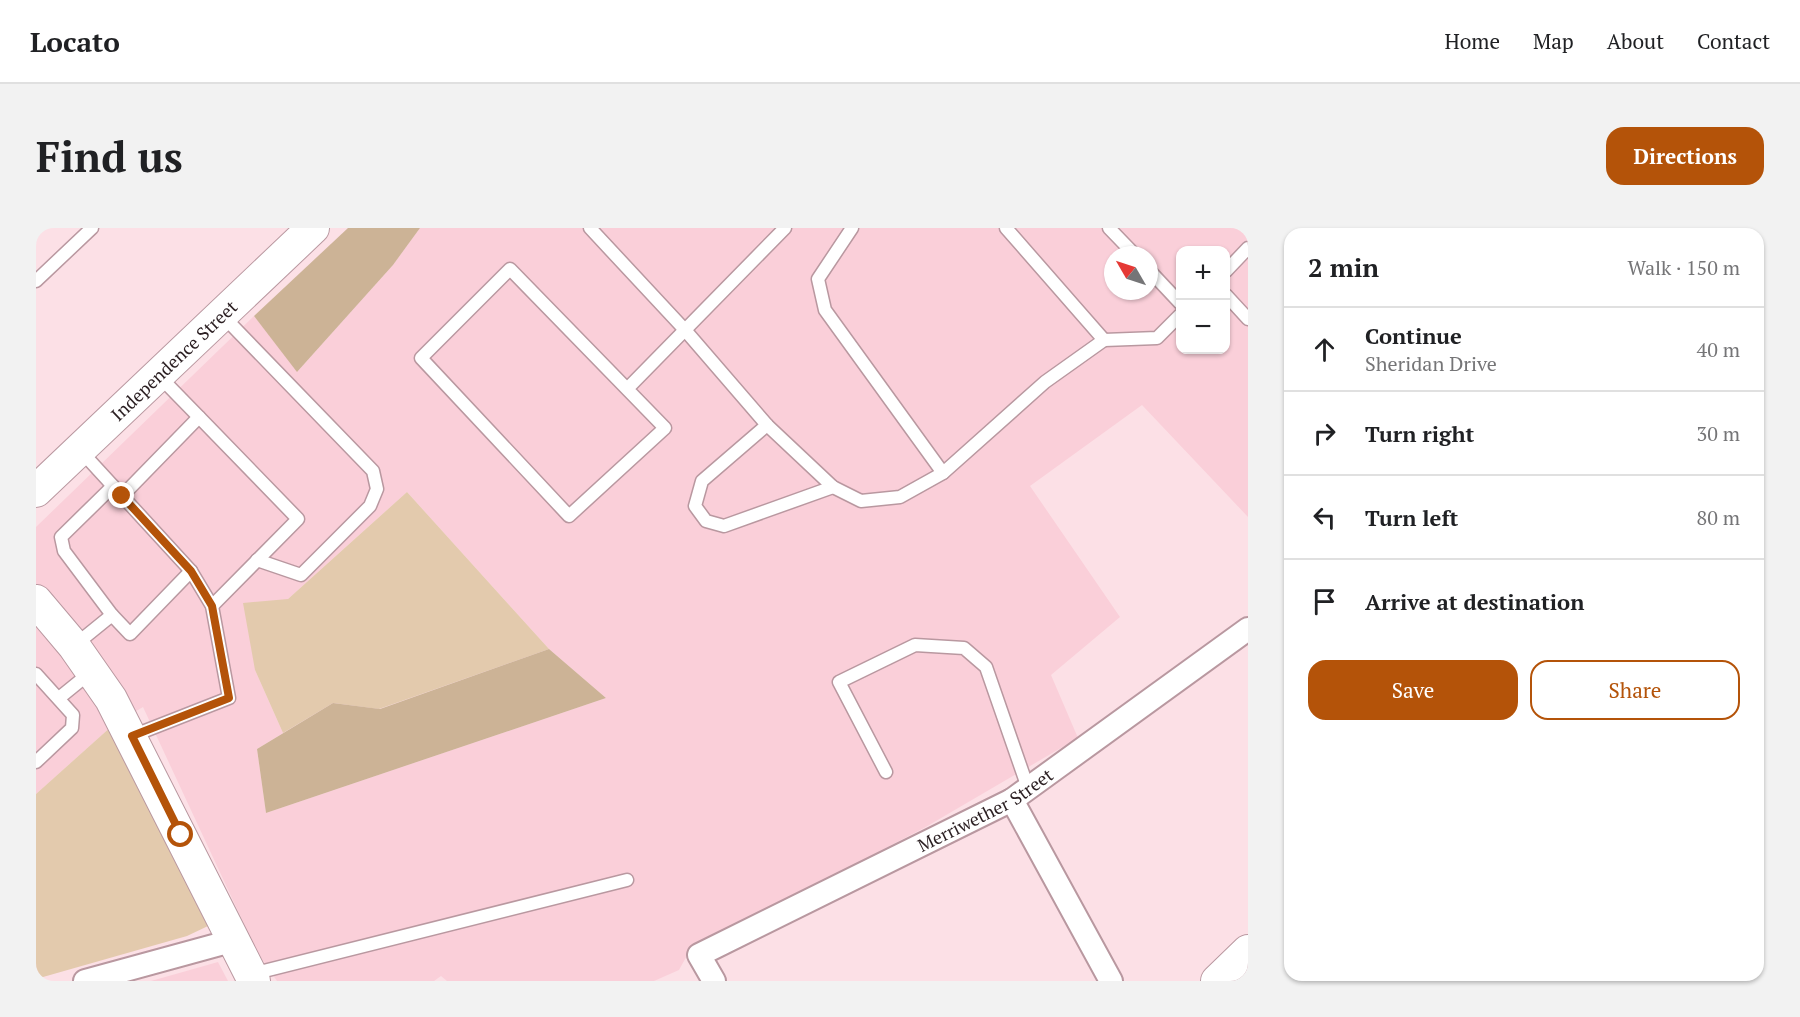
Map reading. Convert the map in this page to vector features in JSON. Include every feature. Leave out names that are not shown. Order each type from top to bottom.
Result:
[{"type":"street","name":"Independence Street","points":[[36,491],[313,228]]},
{"type":"street","points":[[36,601],[83,658],[132,736],[252,978]]},
{"type":"street","name":"Merriwether Street","points":[[714,981],[699,955],[1020,794],[1248,629]]},
{"type":"street","points":[[1020,794],[1111,981]]},
{"type":"street","points":[[85,981],[235,940]]},
{"type":"street","points":[[1217,981],[1248,951]]},
{"type":"lane","points":[[36,281],[92,228]]},
{"type":"lane","points":[[590,228],[685,330],[768,425],[834,487],[861,501],[900,497],[943,472],[1045,382],[1104,340],[1157,338],[1176,319]]},
{"type":"lane","points":[[627,388],[785,228]]},
{"type":"lane","points":[[852,228],[818,279],[825,310],[943,472]]},
{"type":"lane","points":[[1006,228],[1104,340]]},
{"type":"lane","points":[[1109,228],[1126,246]]},
{"type":"lane","points":[[1230,266],[1248,248]]},
{"type":"lane","points":[[510,269],[627,388],[665,428],[569,516],[421,358],[510,269]]},
{"type":"lane","points":[[1158,280],[1177,300]]},
{"type":"lane","points":[[1230,300],[1248,320]]},
{"type":"lane","points":[[222,315],[373,471],[377,489],[370,506],[301,575],[257,560]]},
{"type":"lane","points":[[158,375],[298,519],[212,606]]},
{"type":"lane","points":[[122,496],[199,417]]},
{"type":"lane","points":[[768,425],[702,481],[695,506],[706,521],[724,526],[834,487]]},
{"type":"lane","points":[[79,450],[191,571],[212,606],[229,698],[132,736]]},
{"type":"lane","points":[[113,486],[61,537],[64,551],[112,615],[130,634],[191,571]]},
{"type":"lane","points":[[59,698],[112,615]]},
{"type":"lane","points":[[886,772],[839,682],[915,645],[964,648],[986,667],[1020,794]]},
{"type":"lane","points":[[36,674],[73,715],[72,728],[36,762]]},
{"type":"lane","points":[[252,978],[627,879]]},
{"type":"shaded area","points":[[348,228],[420,228],[393,265],[297,372],[254,316]]},
{"type":"shaded area","points":[[420,228],[1248,228],[1248,517],[1142,405],[1030,486],[1120,617],[1051,675],[1078,738],[924,828],[690,950],[679,970],[654,981],[447,981],[441,976],[434,981],[277,981],[257,952],[143,707],[113,725],[36,794],[36,527],[254,316],[298,371],[393,265]],"holes":[[[407,492],[549,649],[606,698],[266,813],[257,749],[283,733],[255,670],[288,599]]]},
{"type":"shaded area","points":[[407,492],[549,649],[379,709],[333,703],[283,733],[255,670],[243,603],[288,599]]},
{"type":"shaded area","points":[[549,649],[606,698],[266,813],[257,749],[333,703],[380,709]]},
{"type":"shaded area","points":[[113,725],[208,926],[187,936],[36,979],[36,794]]},
{"type":"shaded area","points":[[218,962],[228,981],[151,981]]},
{"type":"route","points":[[122,496],[191,571],[212,606],[229,698],[132,736],[181,835]]}]
